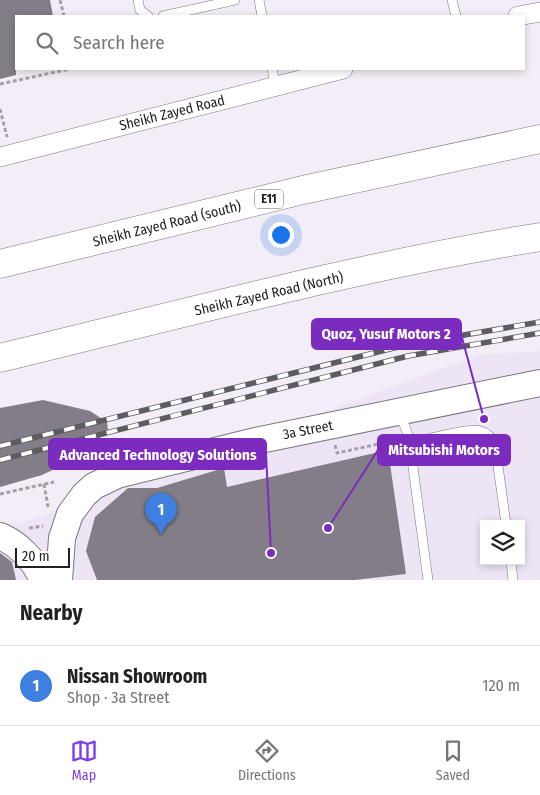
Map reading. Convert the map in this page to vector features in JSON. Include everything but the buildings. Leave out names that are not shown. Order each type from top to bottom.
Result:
[{"type":"highway","name":"Sheikh Zayed Road (south)","points":[[0,264],[303,190],[540,139]]},
{"type":"highway","name":"Sheikh Zayed Road (North)","points":[[0,358],[351,274],[540,237]]},
{"type":"street","points":[[524,15],[540,12]]},
{"type":"street","name":"Sheikh Zayed Road","points":[[6,156],[274,78],[335,70]]},
{"type":"street","name":"3a Street","points":[[59,580],[62,538],[70,514],[84,495],[117,474],[219,448],[540,383]]},
{"type":"street","points":[[0,536],[27,554],[43,580]]},
{"type":"lane","points":[[138,0],[140,10],[147,15]]},
{"type":"lane","points":[[168,15],[235,0]]},
{"type":"lane","points":[[259,0],[262,15]]},
{"type":"lane","points":[[452,0],[456,15]]},
{"type":"lane","points":[[387,414],[403,422],[408,430],[428,580]]},
{"type":"lane","points":[[410,443],[479,430],[484,432],[492,439],[496,450],[505,520]]},
{"type":"lane","points":[[511,565],[513,580]]},
{"type":"path","points":[[60,0],[64,15]]},
{"type":"path","points":[[0,84],[65,70]]},
{"type":"path","points":[[0,109],[6,156]]},
{"type":"path","points":[[0,494],[54,482]]},
{"type":"path","points":[[44,484],[48,508]]},
{"type":"shaded area","points":[[540,351],[540,580],[0,580],[0,523],[22,523],[479,355]]},
{"type":"railway","points":[[0,446],[406,345],[540,322]]},
{"type":"railway","points":[[0,460],[408,356],[540,333]]},
{"type":"place","name":"Quoz, Yusuf Motors 2","points":[[484,419]]},
{"type":"place","name":"Mitsubishi Motors","points":[[328,528]]},
{"type":"place","name":"Nissan Showroom","points":[[161,534]]},
{"type":"place","name":"Advanced Technology Solutions","points":[[271,553]]}]
